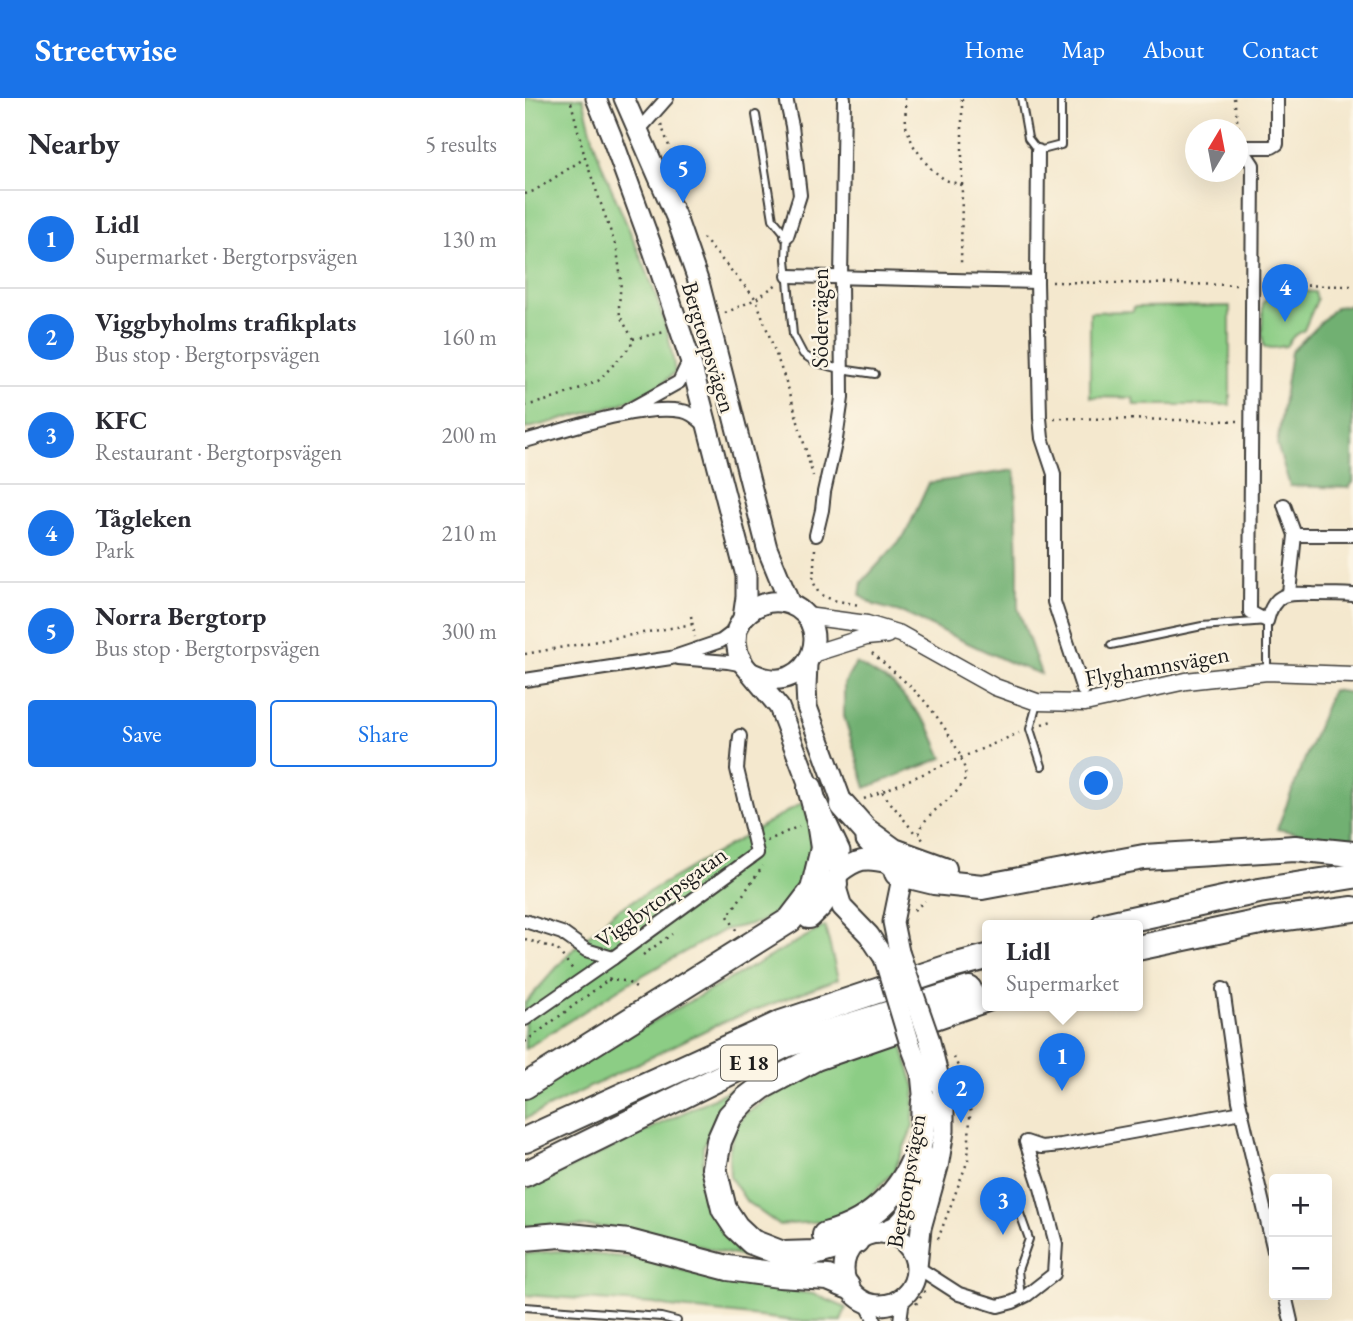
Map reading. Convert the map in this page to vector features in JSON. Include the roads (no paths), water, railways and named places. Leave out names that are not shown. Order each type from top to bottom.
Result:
[{"type":"highway","points":[[525,1086],[790,920],[813,890],[823,848],[810,788]]},
{"type":"highway","points":[[849,804],[865,830],[894,851],[937,868],[1014,882]]},
{"type":"highway","points":[[893,868],[934,882],[982,887],[1144,857],[1295,848],[1353,854]]},
{"type":"highway","points":[[1127,920],[1259,891],[1353,876]]},
{"type":"highway","points":[[670,995],[798,926],[820,905],[837,879]]},
{"type":"highway","points":[[1143,947],[1270,920],[1353,909]]},
{"type":"highway","name":"E 18","points":[[525,1140],[781,1023],[982,958]]},
{"type":"highway","name":"E 18","points":[[525,1174],[786,1045],[982,986]]},
{"type":"highway","points":[[867,1237],[815,1253],[783,1254],[753,1242],[736,1227],[724,1209],[714,1168],[719,1141],[730,1116],[762,1087],[816,1058],[982,1001]]},
{"type":"highway","points":[[716,1183],[731,1211],[747,1225],[772,1236],[811,1238],[844,1230],[867,1217],[892,1196],[909,1171],[922,1133],[924,1101]]},
{"type":"highway","points":[[525,1238],[560,1235],[629,1242],[728,1268],[828,1278],[847,1286]]},
{"type":"main road","name":"Bergtorpsvägen","points":[[596,98],[653,250],[690,359],[708,427],[746,576],[746,597],[736,641],[738,653],[779,707],[810,788],[840,850],[837,879],[842,907],[892,955]]},
{"type":"main road","name":"Bergtorpsvägen","points":[[627,98],[638,131],[676,217],[700,286],[767,548],[798,610],[812,628],[814,643],[806,687],[807,707],[859,833],[893,868],[901,883],[893,922],[892,955],[920,1041],[944,1098],[944,1131],[938,1167],[921,1228],[917,1267]]},
{"type":"main road","points":[[740,623],[751,609],[773,601],[798,610]]},
{"type":"main road","points":[[748,669],[763,678],[776,680],[799,672],[810,659]]},
{"type":"main road","points":[[837,879],[850,865],[862,859],[875,859],[893,868]]},
{"type":"main road","name":"Bergtorpsvägen","points":[[867,1237],[897,1225],[906,1216],[911,1204],[926,1145],[920,1041]]},
{"type":"main road","points":[[891,1234],[906,1243],[917,1267],[912,1288],[903,1298],[891,1304],[866,1303],[855,1296],[847,1286],[843,1274],[848,1251],[867,1237],[891,1234]]},
{"type":"street","points":[[638,131],[667,98]]},
{"type":"street","points":[[786,98],[800,195],[787,236]]},
{"type":"street","name":"Södervägen","points":[[816,535],[842,398],[844,98]]},
{"type":"street","points":[[1277,98],[1277,144],[1272,147],[1241,147],[1253,165],[1250,612],[1267,621],[1275,601],[1289,593],[1353,595]]},
{"type":"street","points":[[1038,151],[1040,418],[1042,438],[1055,474],[1054,602],[1083,690]]},
{"type":"street","points":[[788,276],[1037,282]]},
{"type":"street","points":[[621,415],[679,382],[690,359]]},
{"type":"street","points":[[525,441],[621,415],[659,410],[684,411],[708,427]]},
{"type":"street","points":[[1284,505],[1295,535],[1289,593]]},
{"type":"street","points":[[1295,535],[1353,535]]},
{"type":"street","name":"Flyghamnsvägen","points":[[798,610],[867,630],[900,634],[995,687],[1037,702],[1085,704],[1186,681],[1267,672],[1353,675]]},
{"type":"street","points":[[525,680],[671,658],[721,640],[740,623]]},
{"type":"street","points":[[810,659],[867,630]]},
{"type":"street","points":[[671,658],[729,662],[748,669]]},
{"type":"street","name":"Viggbytorpsgatan","points":[[525,1019],[757,853],[737,769],[740,736]]},
{"type":"street","points":[[525,921],[562,933],[586,950],[613,958]]},
{"type":"street","points":[[1223,989],[1242,1112],[1271,1237]]},
{"type":"street","points":[[917,1267],[959,1294],[998,1306],[1021,1298],[1054,1274],[1056,1244],[1026,1142],[1041,1147],[1061,1145],[1242,1112]]},
{"type":"street","points":[[900,1321],[903,1298]]},
{"type":"street","points":[[1286,1300],[1291,1321]]},
{"type":"street","points":[[866,1303],[875,1321]]},
{"type":"lane","points":[[1021,98],[1028,138],[1038,151],[1061,145],[1061,98]]},
{"type":"lane","points":[[756,115],[773,219],[787,236],[786,259],[793,335],[803,354],[816,363],[875,374]]},
{"type":"lane","points":[[1111,645],[1202,626],[1267,621],[1267,672]]},
{"type":"lane","points":[[1037,702],[1030,729],[1042,766]]},
{"type":"lane","points":[[1013,1194],[1030,1239],[1018,1270],[1021,1298]]},
{"type":"lane","points":[[525,1307],[661,1317],[677,1321]]},
{"type":"place","name":"Norra Bergtorp","points":[[683,203]]},
{"type":"place","name":"Tågleken","points":[[1285,322]]},
{"type":"place","name":"Lidl","points":[[1062,1091]]},
{"type":"place","name":"Viggbyholms trafikplats","points":[[961,1123]]},
{"type":"place","name":"KFC","points":[[1003,1235]]}]
